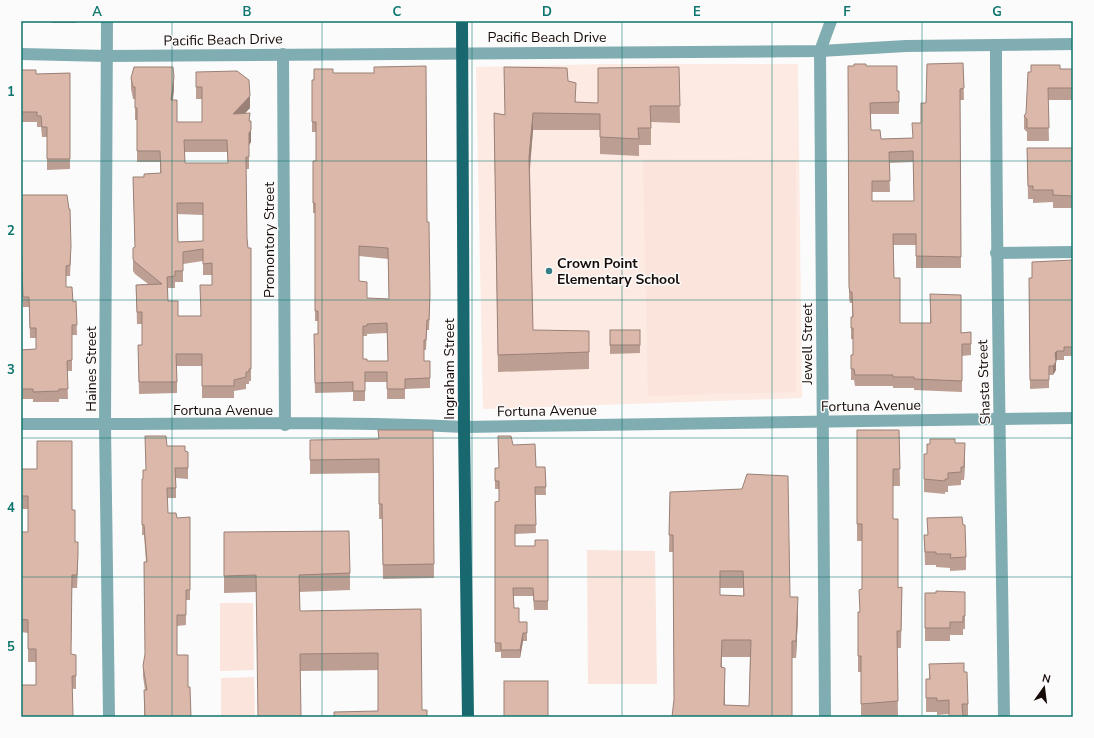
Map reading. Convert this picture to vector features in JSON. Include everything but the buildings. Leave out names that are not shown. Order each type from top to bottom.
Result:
[{"type":"main road","name":"Ingraham Street","points":[[462,21],[464,427],[468,717]]},
{"type":"street","name":"Haines Street","points":[[107,21],[105,425],[109,717]]},
{"type":"street","name":"Jewell Street","points":[[825,717],[820,50],[831,21]]},
{"type":"street","name":"Pacific Beach Drive","points":[[21,54],[107,56],[820,50],[906,46],[1073,44]]},
{"type":"street","name":"Shasta Street","points":[[996,46],[996,253],[1001,419],[1004,717]]},
{"type":"street","name":"Promontory Street","points":[[283,54],[285,425]]},
{"type":"street","points":[[996,253],[1073,252]]},
{"type":"street","name":"Fortuna Avenue","points":[[21,424],[285,425],[373,423],[464,427],[1073,418]]},
{"type":"shaded area","points":[[607,64],[798,64],[802,398],[483,409],[476,67]]},
{"type":"shaded area","points":[[643,159],[796,160],[796,392],[648,396]]},
{"type":"shaded area","points":[[587,550],[655,551],[657,684],[588,684]]},
{"type":"shaded area","points":[[220,603],[253,603],[254,670],[220,671]]},
{"type":"shaded area","points":[[254,677],[255,717],[221,717],[221,678]]},
{"type":"place","name":"Crown Point Elementary School","points":[[549,271]]}]
